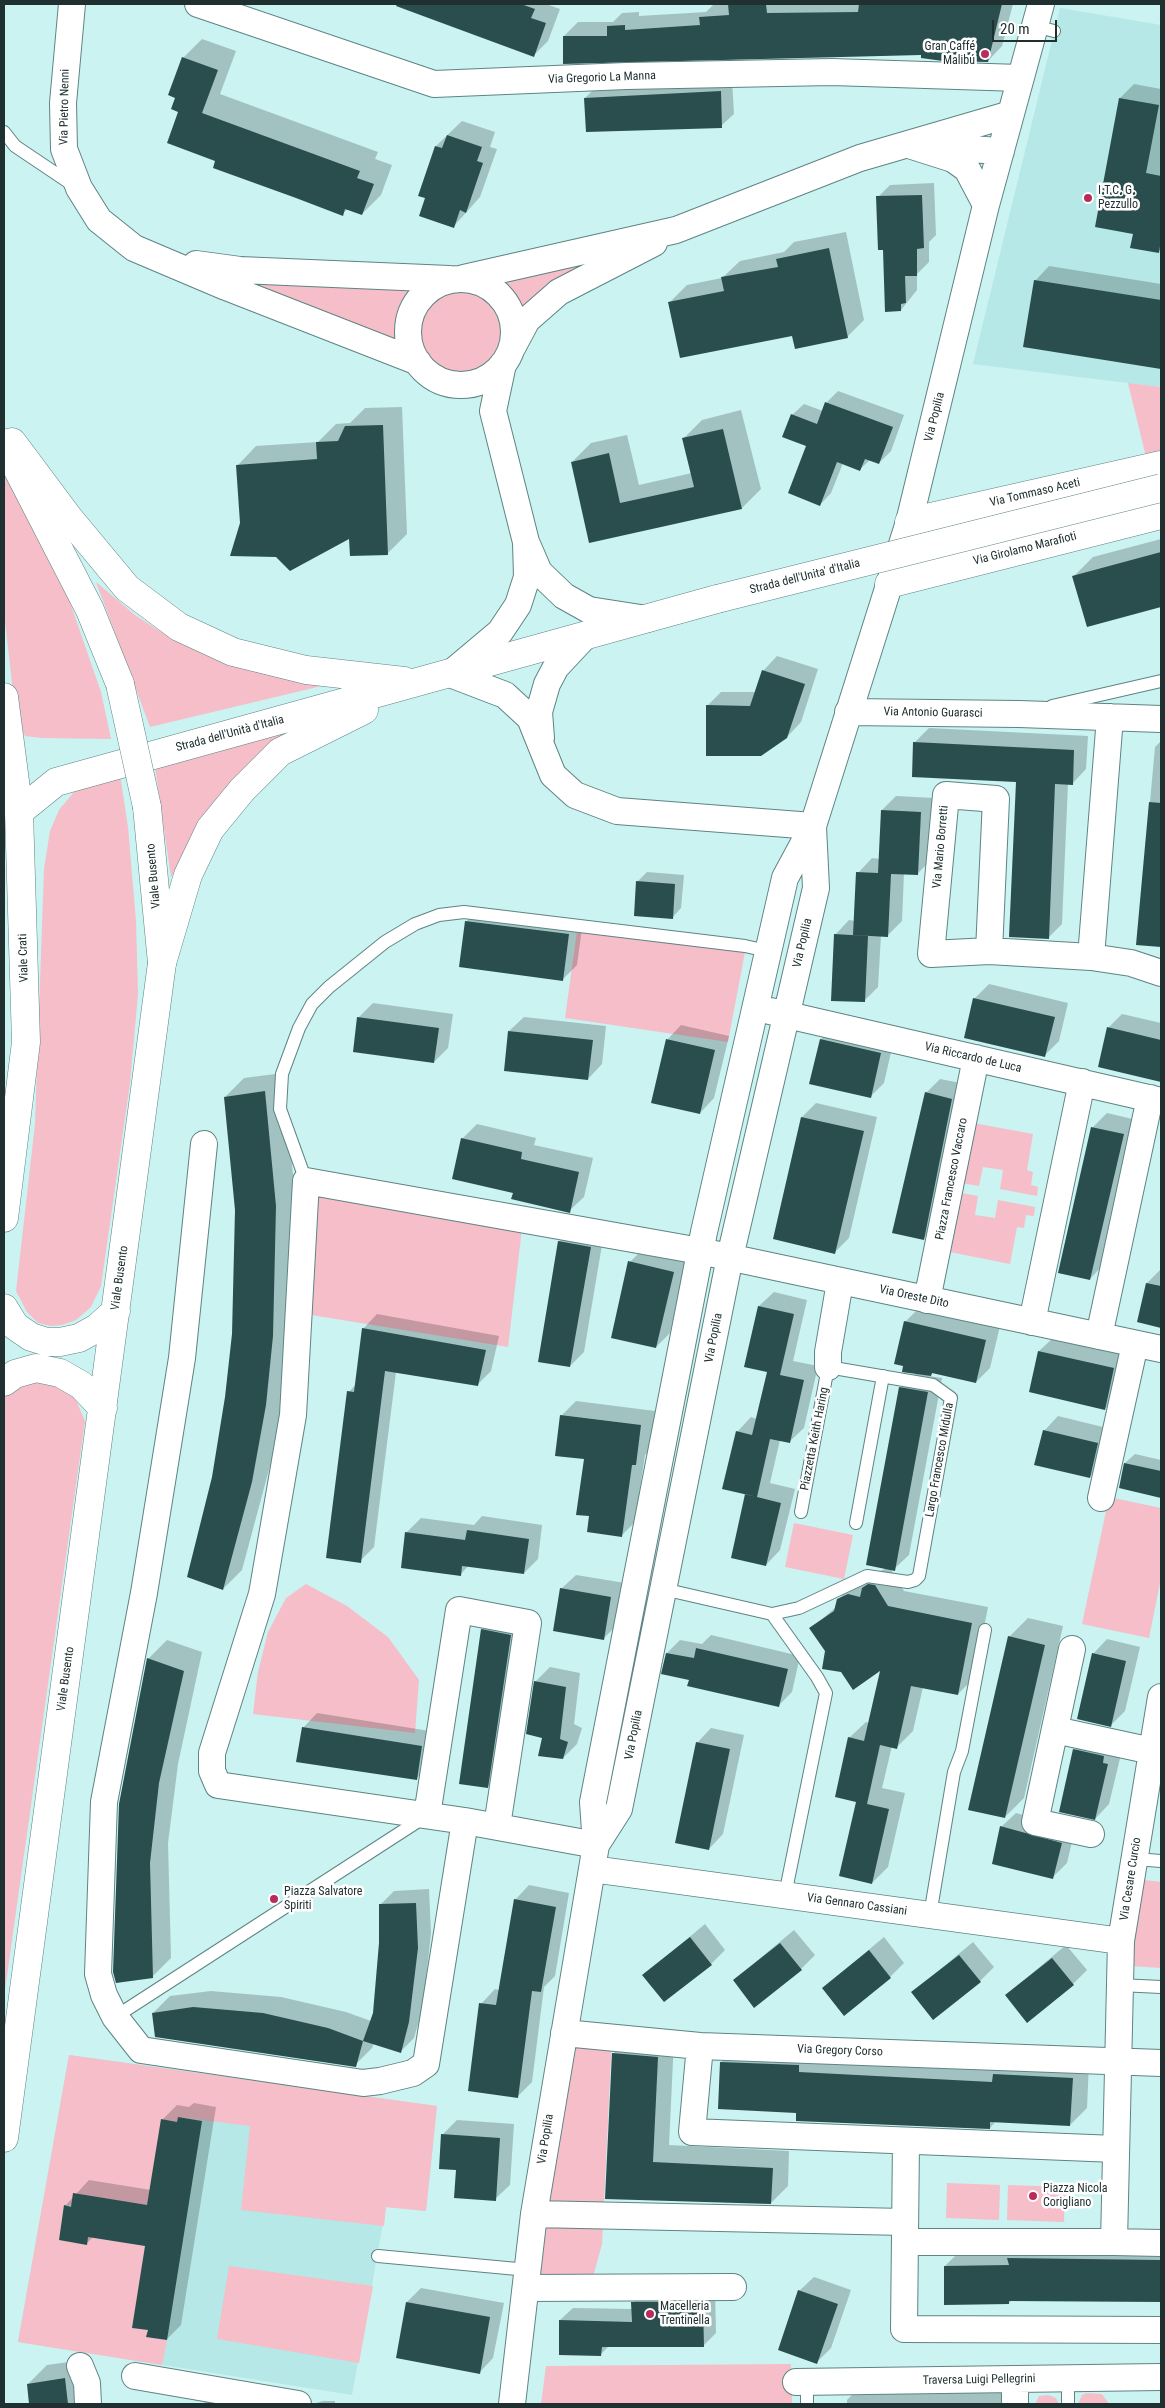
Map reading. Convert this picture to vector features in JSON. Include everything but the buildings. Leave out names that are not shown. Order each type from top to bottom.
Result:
[{"type":"main road","points":[[4,431],[68,517],[127,588],[179,627],[233,652],[306,670],[418,683]]},
{"type":"main road","name":"Viale Busento","points":[[4,443],[90,610],[120,684],[147,807],[162,963],[4,2138]]},
{"type":"main road","name":"Via Tommaso Aceti","points":[[910,522],[1161,465]]},
{"type":"main road","name":"Strada dell'Unita' d'Italia","points":[[450,674],[716,599],[1161,488]]},
{"type":"main road","name":"Via Girolamo Marafioti","points":[[889,584],[1161,515]]},
{"type":"main road","name":"Strada dell'Unità d'Italia","points":[[19,812],[56,782],[450,674]]},
{"type":"main road","points":[[162,963],[188,875],[210,829],[242,790],[280,752],[418,683]]},
{"type":"main road","name":"Viale Crati","points":[[4,697],[19,812],[26,1042],[4,1218]]},
{"type":"main road","points":[[4,1308],[15,1326],[31,1338],[47,1342],[60,1342],[79,1338],[97,1328],[116,1311]]},
{"type":"main road","points":[[4,1382],[15,1374],[36,1368],[60,1373],[81,1386],[103,1408]]},
{"type":"street","name":"Via Pietro Nenni","points":[[72,4],[63,103],[64,149],[79,188],[99,220],[134,248],[226,287],[418,362]]},
{"type":"street","name":"Via Gregorio La Manna","points":[[198,4],[434,84],[626,76],[832,72],[1020,78]]},
{"type":"street","name":"Via Popilia","points":[[512,2404],[534,2214],[594,1857],[593,1802],[700,1251],[754,1008],[785,878],[813,826],[910,522],[1000,151],[1020,78],[1043,20]]},
{"type":"street","points":[[676,230],[629,258],[559,292],[527,320],[508,357],[486,378],[466,384],[452,384],[427,372],[418,362],[410,345],[408,327],[413,310],[424,295],[457,279],[676,230],[860,158],[1011,114]]},
{"type":"street","points":[[909,145],[1000,151]]},
{"type":"street","points":[[909,145],[953,158],[967,170],[986,205]]},
{"type":"street","name":"Via Pietro Nenni","points":[[158,258],[240,270],[457,279]]},
{"type":"street","points":[[457,279],[490,287],[503,299],[512,314],[514,331],[493,411],[526,542],[539,572],[564,596],[589,610],[647,619]]},
{"type":"street","points":[[466,384],[493,411]]},
{"type":"street","points":[[526,542],[527,577],[518,605],[500,632],[450,674],[505,695],[530,718],[553,775],[575,795],[617,812],[813,826]]},
{"type":"street","points":[[541,749],[539,712],[547,684],[556,667],[585,636]]},
{"type":"street","points":[[1091,956],[1111,705]]},
{"type":"street","name":"Via Antonio Guarasci","points":[[848,712],[1019,714],[1111,705],[1161,719]]},
{"type":"street","name":"Via Mario Borretti","points":[[989,951],[996,799],[946,795],[931,954],[989,951],[1091,956],[1131,963],[1161,973]]},
{"type":"street","name":"Via Popilia","points":[[594,1857],[619,1809],[730,1257],[816,888],[813,826]]},
{"type":"street","name":"Via Riccardo de Luca","points":[[754,1008],[1156,1099]]},
{"type":"street","name":"Piazza Francesco Vaccaro","points":[[927,1300],[976,1058]]},
{"type":"street","points":[[1032,1322],[1082,1082]]},
{"type":"street","points":[[1099,1336],[1156,1099]]},
{"type":"street","points":[[204,1144],[182,1358],[144,1593],[104,1802],[98,1974],[104,1995],[115,2017],[141,2050],[363,2083],[380,2082],[412,2073],[426,2064],[465,1820]]},
{"type":"street","points":[[306,1181],[293,1415],[262,1594],[218,1729],[212,1753],[212,1771],[218,1785],[497,1826],[594,1857]]},
{"type":"street","name":"Via Oreste Dito","points":[[306,1181],[700,1251],[1161,1349]]},
{"type":"street","points":[[828,1367],[828,1352],[840,1282]]},
{"type":"street","points":[[1101,1498],[1135,1344]]},
{"type":"street","points":[[427,1815],[459,1610],[528,1623],[497,1826]]},
{"type":"street","points":[[1072,1649],[1035,1822],[1091,1834]]},
{"type":"street","name":"Via Cesare Curcio","points":[[1117,2062],[1121,1941],[1161,1697]]},
{"type":"street","points":[[1055,1730],[1152,1750]]},
{"type":"street","name":"Via Gennaro Cassiani","points":[[594,1857],[785,1895],[1121,1941]]},
{"type":"street","name":"Via Gregory Corso","points":[[564,2033],[700,2046],[1117,2062]]},
{"type":"street","points":[[700,2046],[692,2132],[1116,2150]]},
{"type":"street","points":[[1114,2242],[1117,2062],[1161,2063]]},
{"type":"street","points":[[906,2142],[904,2329],[1161,2330]]},
{"type":"street","points":[[534,2214],[1161,2243]]},
{"type":"street","points":[[526,2279],[733,2287]]},
{"type":"street","points":[[80,2366],[87,2383],[88,2404]]},
{"type":"street","points":[[135,2376],[298,2404]]},
{"type":"street","name":"Traversa Luigi Pellegrini","points":[[804,2390],[1015,2392],[1068,2378],[1161,2377]]},
{"type":"lane","points":[[4,132],[15,146],[79,188]]},
{"type":"lane","points":[[1111,705],[1161,681]]},
{"type":"lane","points":[[306,1181],[280,1109],[282,1074],[299,1028],[312,1004],[329,987],[385,942],[415,924],[439,915],[464,912],[745,946],[767,951]]},
{"type":"lane","name":"Largo Francesco Midulla","points":[[772,1614],[799,1608],[867,1576],[908,1582],[919,1576],[951,1398],[933,1385],[828,1367]]},
{"type":"lane","name":"Piazzetta Keith Haring","points":[[802,1512],[828,1367]]},
{"type":"lane","points":[[856,1522],[883,1376]]},
{"type":"lane","points":[[663,1589],[772,1614],[817,1677],[826,1693],[785,1895]]},
{"type":"lane","points":[[930,1915],[954,1772],[962,1751],[986,1630]]},
{"type":"lane","points":[[115,2017],[427,1815]]},
{"type":"lane","points":[[1135,1859],[1161,1861]]},
{"type":"lane","points":[[1119,1985],[1161,1987]]},
{"type":"lane","points":[[378,2256],[526,2279]]},
{"type":"lane","points":[[1068,2378],[1068,2404]]},
{"type":"shaded area","name":"I.T.C. G. Pezzullo","points":[[1060,8],[1161,25],[1161,387],[973,364]]},
{"type":"shaded area","points":[[614,256],[520,314],[507,292],[496,281]]},
{"type":"shaded area","points":[[238,285],[414,286],[401,307],[398,333],[399,343]]},
{"type":"shaded area","points":[[461,291],[477,294],[491,303],[500,317],[503,333],[500,349],[491,363],[477,372],[461,375],[445,372],[431,363],[422,349],[419,333],[422,317],[431,303],[445,294]]},
{"type":"shaded area","points":[[1128,383],[1161,387],[1161,453],[1146,457]]},
{"type":"shaded area","points":[[4,466],[65,588],[101,692],[111,739],[25,736],[16,718],[4,612]]},
{"type":"shaded area","points":[[96,582],[135,615],[172,639],[225,662],[334,683],[150,727]]},
{"type":"shaded area","points":[[308,722],[188,852],[171,877],[154,761]]},
{"type":"shaded area","points":[[119,768],[128,827],[136,921],[138,994],[130,1083],[101,1286],[91,1307],[76,1320],[62,1325],[51,1326],[38,1323],[27,1312],[16,1291],[35,1124],[44,869],[50,831],[59,810],[74,792],[91,779]]},
{"type":"shaded area","points":[[577,931],[745,952],[728,1042],[565,1018]]},
{"type":"shaded area","points":[[973,1123],[1033,1134],[1027,1170],[1033,1172],[1031,1185],[1038,1187],[1037,1196],[1000,1189],[1003,1170],[983,1167],[979,1186],[962,1183]]},
{"type":"shaded area","points":[[306,1181],[523,1220],[508,1347],[299,1313]]},
{"type":"shaded area","points":[[961,1193],[978,1196],[975,1215],[995,1218],[998,1200],[1035,1207],[1034,1216],[1026,1215],[1024,1228],[1017,1227],[1010,1264],[950,1252]]},
{"type":"shaded area","points":[[28,1380],[64,1387],[76,1400],[85,1421],[4,1997],[4,1395]]},
{"type":"shaded area","points":[[1109,1497],[1161,1508],[1161,1578],[1149,1638],[1082,1624]]},
{"type":"shaded area","points":[[794,1523],[853,1535],[844,1579],[785,1567]]},
{"type":"shaded area","points":[[306,1584],[347,1606],[388,1637],[419,1680],[415,1733],[253,1714],[258,1672],[268,1632],[286,1598]]},
{"type":"shaded area","points":[[1144,1880],[1161,1882],[1161,1968],[1130,1966]]},
{"type":"shaded area","points":[[564,2033],[612,2037],[602,2244],[590,2288],[526,2288]]},
{"type":"shaded area","points":[[69,2055],[437,2106],[426,2211],[386,2207],[352,2395],[18,2342]]},
{"type":"shaded area","points":[[69,2055],[437,2106],[426,2211],[386,2207],[384,2226],[241,2210],[250,2126],[179,2117],[177,2122],[162,2119],[147,2205],[64,2205],[59,2240],[87,2245],[88,2237],[145,2246],[133,2328],[148,2330],[147,2337],[167,2340],[162,2365],[18,2342]]},
{"type":"shaded area","points":[[947,2183],[1000,2185],[999,2220],[946,2218]]},
{"type":"shaded area","points":[[1008,2185],[1065,2187],[1064,2222],[1007,2220]]},
{"type":"shaded area","points":[[229,2266],[373,2286],[359,2363],[217,2339]]},
{"type":"shaded area","points":[[791,2364],[792,2404],[541,2404],[546,2366]]},
{"type":"shaded area","points":[[1087,2393],[1102,2394],[1109,2404],[1078,2404],[1082,2395]]},
{"type":"shaded area","points":[[1048,2395],[1056,2398],[1059,2404],[1035,2404],[1039,2396]]},
{"type":"place","name":"Gran Caffé Malibú","points":[[985,54]]},
{"type":"place","name":"I.T.C. G. Pezzullo","points":[[1088,198]]},
{"type":"place","name":"Piazza Salvatore Spiriti","points":[[274,1899]]},
{"type":"place","name":"Piazza Nicola Corigliano","points":[[1033,2196]]},
{"type":"place","name":"Macelleria Trentinella","points":[[650,2314]]}]
